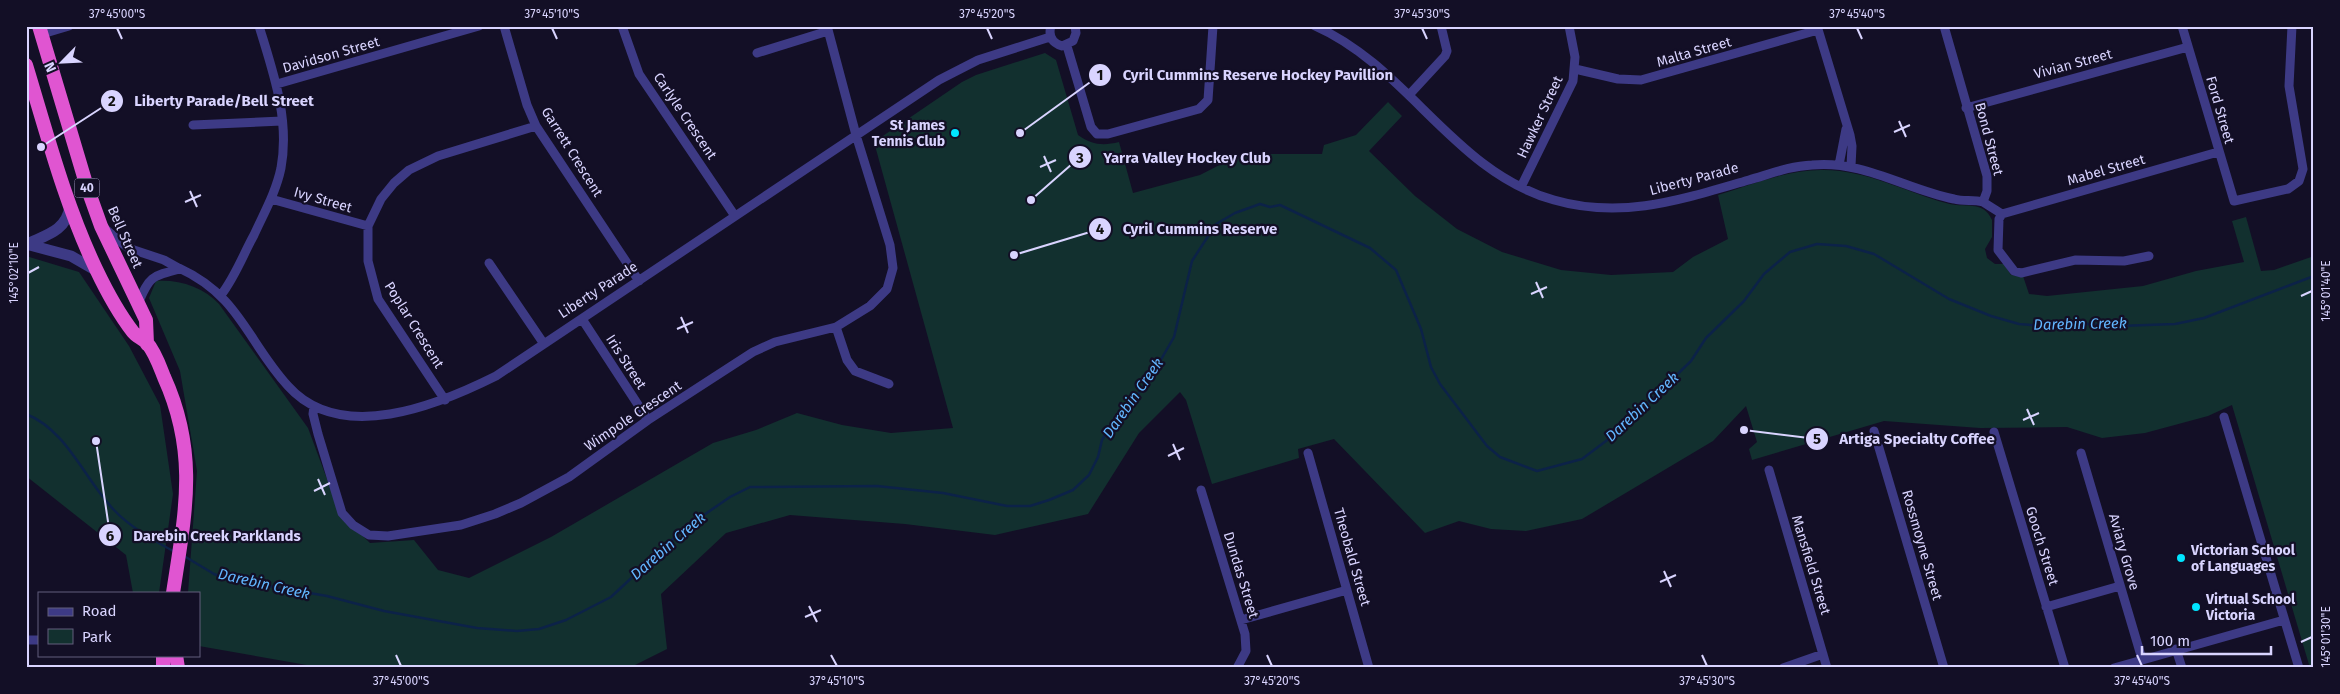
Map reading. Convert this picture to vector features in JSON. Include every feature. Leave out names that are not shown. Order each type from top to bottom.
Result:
[{"type":"highway","name":"Bell Street","points":[[40,30],[101,226],[146,320],[148,344],[166,382],[180,421],[188,465],[187,498],[173,592]]},
{"type":"highway","name":"Bell Street","points":[[26,65],[70,207],[97,271],[133,332],[148,344]]},
{"type":"highway","points":[[49,141],[72,136]]},
{"type":"street","points":[[40,30],[69,26]]},
{"type":"street","points":[[220,294],[230,282],[271,199],[280,169],[284,144],[277,84],[258,26]]},
{"type":"street","name":"Davidson Street","points":[[277,84],[479,26]]},
{"type":"street","name":"Garrett Crescent","points":[[504,26],[527,105],[536,126],[639,281]]},
{"type":"street","name":"Carlyle Crescent","points":[[622,26],[640,74],[735,216]]},
{"type":"street","points":[[1051,26],[1050,37],[1057,45],[1066,46],[1075,38],[1075,28],[1085,26]]},
{"type":"street","points":[[1066,46],[1091,127],[1097,134],[1108,134],[1199,109],[1208,100],[1213,26]]},
{"type":"street","name":"Liberty Parade","points":[[1315,26],[1358,50],[1490,171],[1521,188],[1541,196],[1580,206],[1637,208],[1674,202],[1799,166],[1839,164],[1851,166],[1953,199],[1970,199],[1983,202]]},
{"type":"street","points":[[1409,95],[1445,56],[1446,49],[1441,26]]},
{"type":"street","name":"Hawker Street","points":[[1521,188],[1570,90],[1575,69],[1575,50],[1569,26]]},
{"type":"street","name":"Bond Street","points":[[1944,26],[1987,176],[1987,191],[1983,202]]},
{"type":"street","name":"Ford Street","points":[[2182,26],[2234,201],[2288,189],[2299,181],[2303,169],[2289,86],[2292,26]]},
{"type":"street","points":[[1818,28],[1852,146],[1851,166]]},
{"type":"street","name":"Malta Street","points":[[1575,69],[1625,80],[1650,79],[1818,28]]},
{"type":"street","points":[[757,53],[828,29]]},
{"type":"street","name":"Wimpole Crescent","points":[[314,406],[313,414],[316,427],[342,513],[353,525],[369,535],[388,536],[461,525],[521,503],[569,477],[648,420],[753,352],[775,342],[836,327],[870,306],[887,288],[894,268],[890,245],[856,135],[828,29]]},
{"type":"street","name":"Liberty Parade","points":[[101,226],[128,248],[164,260],[196,276],[220,294],[247,327],[287,386],[300,398],[314,406],[340,414],[369,416],[414,409],[445,400],[496,376],[959,68],[1000,52],[1050,37]]},
{"type":"street","name":"Vivian Street","points":[[1966,108],[2188,47]]},
{"type":"street","points":[[193,125],[282,121]]},
{"type":"street","name":"Poplar Crescent","points":[[445,400],[378,298],[368,261],[368,226],[381,199],[394,183],[409,170],[438,156],[536,126]]},
{"type":"street","points":[[1839,164],[1846,127]]},
{"type":"street","name":"Mabel Street","points":[[2002,214],[2218,152]]},
{"type":"street","name":"Ivy Street","points":[[271,199],[368,226]]},
{"type":"street","points":[[1983,202],[2002,214],[1999,219],[1998,250],[2016,272],[2076,260],[2124,261],[2149,256]]},
{"type":"street","points":[[27,244],[58,229],[66,220],[70,207]]},
{"type":"street","points":[[27,244],[71,256],[97,271]]},
{"type":"street","points":[[489,263],[544,344]]},
{"type":"street","points":[[138,305],[146,286],[155,275],[178,268]]},
{"type":"street","name":"Iris Street","points":[[582,319],[648,420]]},
{"type":"street","points":[[836,327],[847,360],[855,371],[888,384]]},
{"type":"street","points":[[2224,417],[2299,668]]},
{"type":"street","name":"Rossmoyne Street","points":[[1874,431],[1944,668]]},
{"type":"street","name":"Gooch Street","points":[[1994,432],[2064,668]]},
{"type":"street","name":"Theobald Street","points":[[1308,453],[1369,668]]},
{"type":"street","name":"Aviary Grove","points":[[2081,453],[2142,659]]},
{"type":"street","name":"Mansfield Street","points":[[1769,470],[1827,668]]},
{"type":"street","name":"Dundas Street","points":[[1201,490],[1245,634],[1246,651],[1237,668]]},
{"type":"street","points":[[2046,607],[2120,586]]},
{"type":"street","points":[[1241,620],[1347,590]]},
{"type":"street","points":[[2114,668],[2284,620]]},
{"type":"street","points":[[2176,650],[2182,668]]},
{"type":"street","points":[[1783,668],[1823,654]]},
{"type":"green space","points":[[1045,53],[1056,60],[1078,135],[1098,144],[1119,142],[1133,193],[1200,175],[1241,154],[1322,154],[1324,145],[1356,135],[1388,102],[1402,116],[1369,151],[1415,196],[1457,229],[1502,252],[1561,270],[1611,275],[1673,272],[1693,257],[1728,239],[1718,195],[1795,172],[1821,170],[1853,173],[1953,205],[1984,209],[1992,220],[1992,237],[1985,249],[1987,258],[1995,264],[2004,264],[2011,275],[2023,276],[2029,294],[2047,296],[2143,286],[2196,271],[2244,262],[2232,221],[2246,217],[2261,271],[2274,270],[2314,256],[2314,668],[2310,668],[2232,405],[2208,416],[2145,433],[2102,438],[2067,427],[1980,428],[1884,421],[1752,460],[1749,449],[1757,442],[1746,406],[1713,441],[1582,519],[1526,531],[1491,529],[1459,521],[1425,533],[1334,439],[1298,449],[1299,458],[1212,484],[1186,400],[1180,392],[1139,433],[1088,514],[995,535],[905,524],[790,515],[726,533],[661,594],[667,649],[629,668],[318,667],[200,646],[200,592],[188,592],[197,471],[180,371],[149,298],[156,281],[173,281],[190,285],[206,293],[219,304],[308,428],[340,514],[370,543],[414,540],[438,570],[469,578],[551,537],[713,443],[756,430],[797,413],[842,425],[891,433],[953,428],[874,142],[962,82],[976,75]]},
{"type":"green space","points":[[26,256],[79,272],[129,346],[160,405],[173,494],[159,592],[133,592],[126,555],[26,476]]},
{"type":"waterway","name":"Darebin Creek","points":[[184,556],[214,574],[228,579],[327,596],[384,611],[477,628],[517,631],[539,629],[566,620],[611,597],[685,528],[730,497],[750,487],[877,486],[943,493],[1007,506],[1030,506],[1049,500],[1073,490],[1089,475],[1098,457],[1102,440],[1107,432],[1123,416],[1159,363],[1174,337],[1192,261],[1216,224],[1235,213],[1260,204],[1270,207],[1280,205],[1370,248],[1396,270],[1421,329],[1431,367],[1440,384],[1487,446],[1500,457],[1537,471],[1582,459],[1618,432],[1691,361],[1706,338],[1744,301],[1764,274],[1790,252],[1817,244],[1846,246],[1874,254],[1949,299],[1991,316],[2019,324],[2052,327],[2072,323],[2119,326],[2175,324],[2204,318],[2314,276]]},
{"type":"waterway","name":"Darebin Creek","points":[[26,414],[40,421],[64,443],[104,498],[120,516],[143,533],[175,552]]},
{"type":"place","name":"St James Tennis Club","points":[[955,133]]},
{"type":"place","name":"Cyril Cummins Reserve Hockey Pavillion","points":[[1020,133]]},
{"type":"place","name":"Liberty Parade/Bell Street","points":[[41,147]]},
{"type":"place","name":"Yarra Valley Hockey Club","points":[[1031,200]]},
{"type":"place","name":"Cyril Cummins Reserve","points":[[1014,255]]},
{"type":"place","name":"Artiga Specialty Coffee","points":[[1744,430]]},
{"type":"place","name":"Darebin Creek Parklands","points":[[96,441]]},
{"type":"place","name":"Victorian School of Languages","points":[[2181,558]]},
{"type":"place","name":"Virtual School Victoria","points":[[2196,607]]}]
